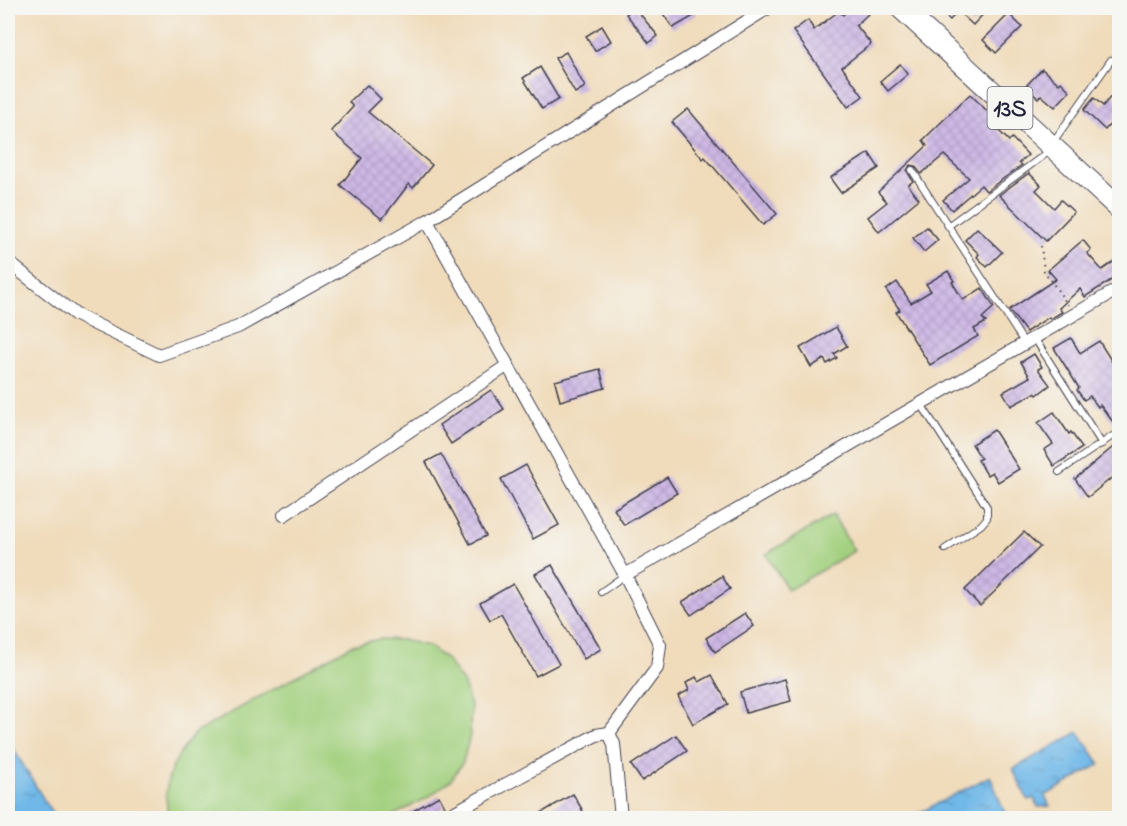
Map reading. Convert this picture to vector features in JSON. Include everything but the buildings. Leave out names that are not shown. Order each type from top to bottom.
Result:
[{"type":"highway","name":"13S","points":[[901,8],[1119,208]]},
{"type":"street","points":[[8,262],[76,315],[159,356],[238,327],[427,221],[768,8]]},
{"type":"street","points":[[427,221],[625,575],[660,645],[657,668],[609,733],[596,735],[444,819]]},
{"type":"street","points":[[625,575],[1030,342],[1119,288]]},
{"type":"street","points":[[284,515],[508,365]]},
{"type":"street","points":[[609,733],[614,744],[621,819]]},
{"type":"lane","points":[[948,226],[1052,147],[1111,60]]},
{"type":"lane","points":[[912,170],[948,226],[1102,444]]},
{"type":"lane","points":[[921,404],[987,507],[987,518],[981,525],[945,549]]},
{"type":"lane","points":[[1059,472],[1119,431]]},
{"type":"lane","points":[[601,592],[625,575]]},
{"type":"path","points":[[1041,246],[1044,271],[1075,315]]},
{"type":"green space","points":[[833,515],[854,551],[788,590],[766,554]]},
{"type":"green space","points":[[380,639],[403,640],[428,646],[447,660],[464,684],[471,706],[470,735],[463,762],[451,780],[430,796],[389,818],[169,818],[166,794],[170,772],[180,753],[195,733],[352,645]]},
{"type":"water","points":[[1078,732],[1100,764],[1045,796],[1050,806],[1038,807],[1034,798],[1028,800],[1013,769]]},
{"type":"water","points":[[8,740],[55,818],[8,818]]},
{"type":"water","points":[[990,776],[1005,813],[994,818],[916,818],[915,815]]}]
